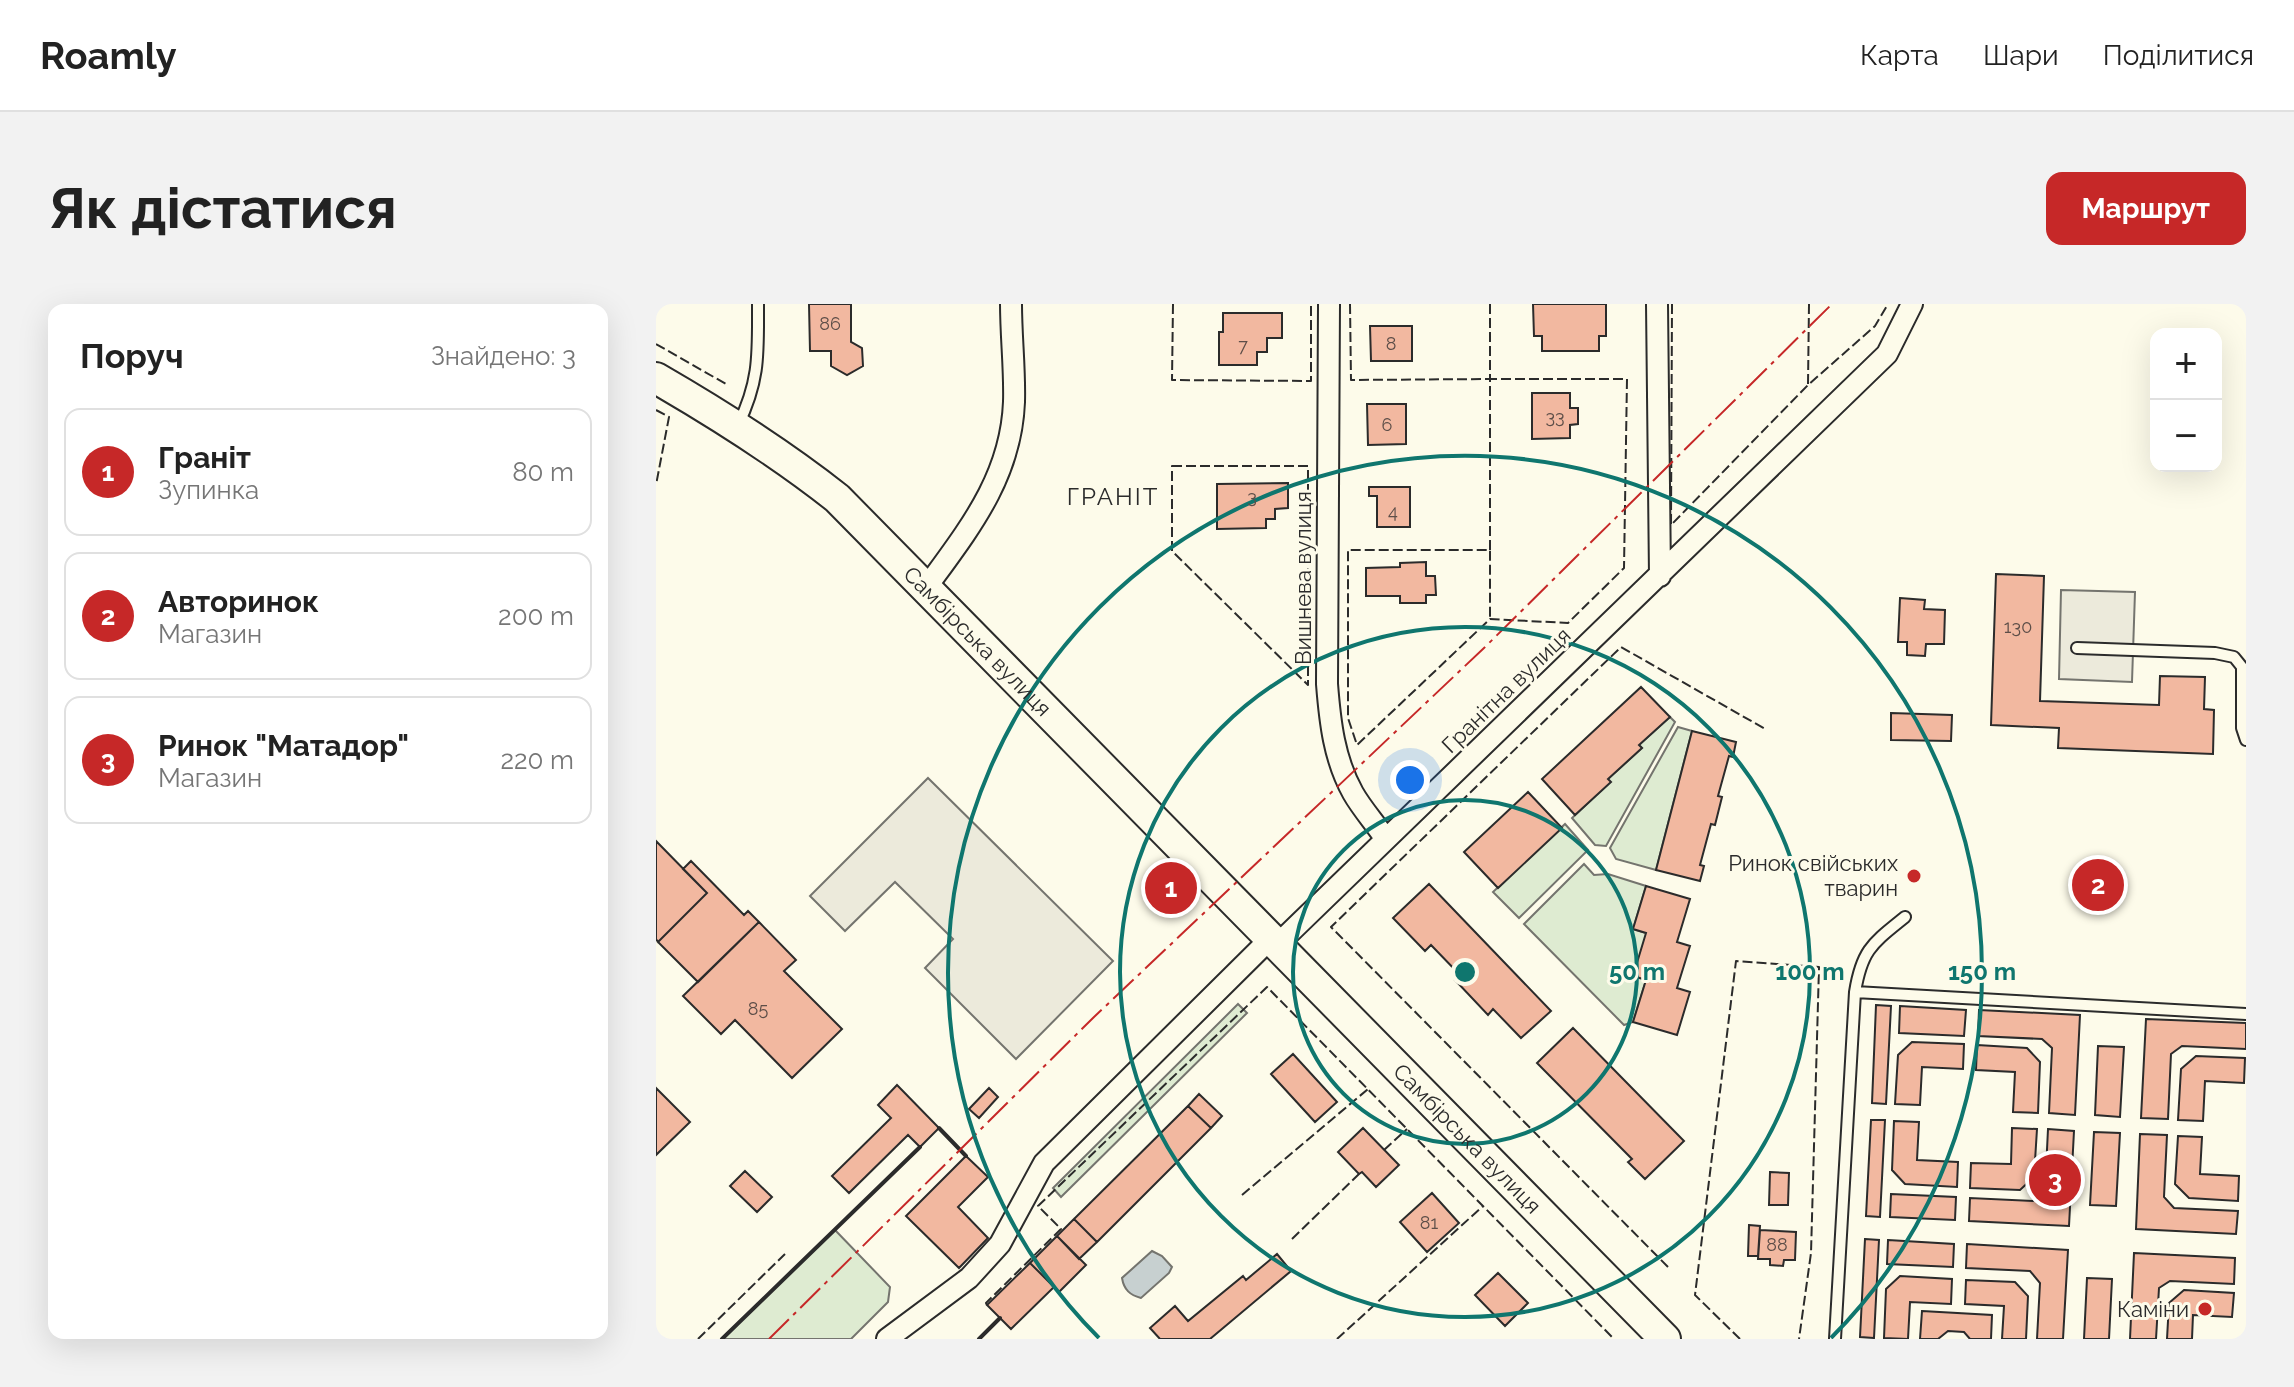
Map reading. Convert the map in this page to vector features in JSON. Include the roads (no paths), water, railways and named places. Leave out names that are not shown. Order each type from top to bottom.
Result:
[{"type":"main road","name":"Самбірська вулиця","points":[[656,378],[738,425],[787,458],[837,498],[1665,1339]]},
{"type":"street","points":[[926,588],[955,549],[998,479],[1009,441],[1014,402],[1011,304]]},
{"type":"street","name":"Вишнева вулиця","points":[[1329,304],[1327,684],[1330,723],[1339,762],[1353,793],[1385,838]]},
{"type":"street","points":[[1657,304],[1660,576]]},
{"type":"street","name":"Гранітна вулиця","points":[[1274,942],[1660,576],[1887,354],[1912,304]]},
{"type":"street","points":[[887,1339],[969,1278],[1000,1244],[1044,1163],[1274,942]]},
{"type":"lane","points":[[738,425],[750,400],[758,368],[758,304]]},
{"type":"lane","points":[[2077,648],[2215,653],[2234,657],[2244,664],[2242,728],[2246,740]]},
{"type":"lane","points":[[1835,1339],[1859,966],[1878,939],[1905,917]]},
{"type":"lane","points":[[1855,992],[2246,1014]]},
{"type":"place","name":"Ринок свійських тварин","points":[[1914,876]]},
{"type":"place","name":"Авторинок","points":[[2098,885]]},
{"type":"place","name":"Граніт","points":[[1171,888]]},
{"type":"place","name":"Ринок \"Матадор\"","points":[[2055,1180]]},
{"type":"place","name":"Каміни","points":[[2205,1309]]},
{"type":"district","name":"ГРАНІТ","points":[[1113,496]]}]
